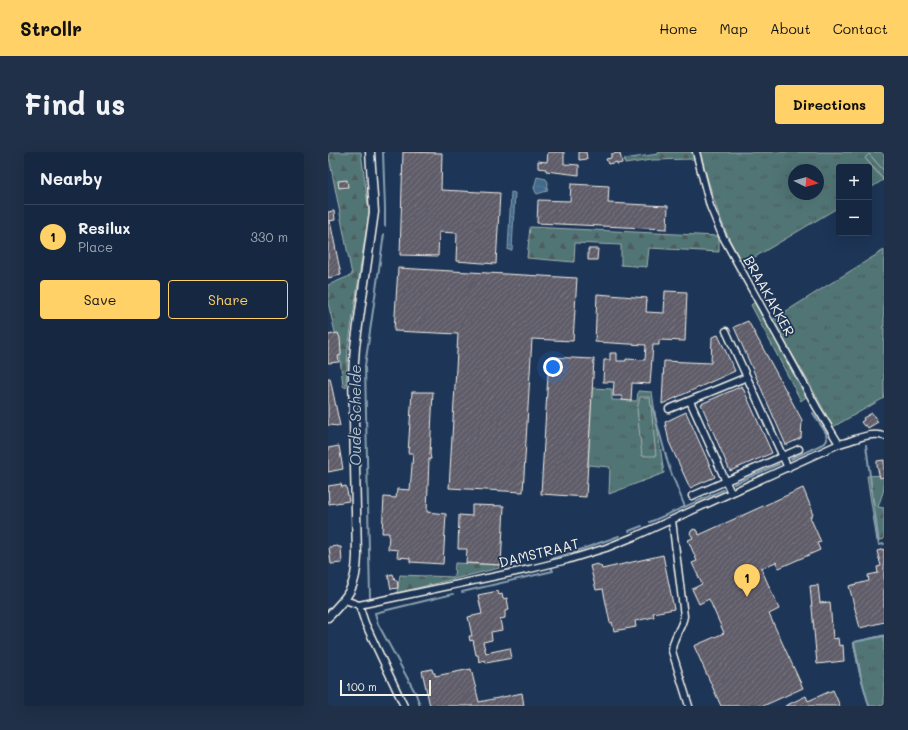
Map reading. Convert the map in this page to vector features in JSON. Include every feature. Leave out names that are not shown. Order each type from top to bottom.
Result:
[{"type":"street","points":[[328,617],[345,600],[354,581],[357,566],[353,375],[355,347],[374,212],[370,152]]},
{"type":"street","name":"BRAAKAKKER","points":[[696,152],[710,206],[722,235],[817,408],[839,444]]},
{"type":"street","points":[[726,331],[788,468]]},
{"type":"street","points":[[669,409],[747,377]]},
{"type":"street","points":[[690,401],[731,493]]},
{"type":"street","name":"DAMSTRAAT","points":[[359,605],[567,560],[612,546],[839,444],[879,434],[884,436]]},
{"type":"street","points":[[692,496],[799,449]]},
{"type":"street","points":[[672,520],[684,616],[672,643],[672,651],[689,706]]},
{"type":"street","points":[[345,600],[359,605],[365,623],[404,706]]},
{"type":"green space","points":[[328,152],[361,152],[369,212],[348,348],[346,388],[343,386],[339,349],[328,303],[328,285],[352,275]]},
{"type":"green space","points":[[658,152],[693,152],[694,159],[651,160],[625,164],[624,159],[658,154]]},
{"type":"green space","points":[[700,152],[884,152],[884,171],[869,154],[865,158],[870,164],[836,164],[836,209],[743,264],[729,238],[713,196]]},
{"type":"green space","points":[[869,154],[884,171],[884,181],[872,164],[865,158]]},
{"type":"green space","points":[[872,167],[883,180],[872,187]]},
{"type":"green space","points":[[530,227],[718,236],[719,252],[649,248],[647,267],[621,265],[621,245],[575,243],[574,262],[527,258]]},
{"type":"green space","points":[[884,250],[884,398],[833,427],[772,320]]},
{"type":"green space","points":[[755,302],[807,396],[801,401],[751,305]]},
{"type":"green space","points":[[592,388],[612,389],[612,400],[637,401],[638,391],[652,392],[664,473],[609,494],[610,467],[588,465]]},
{"type":"green space","points":[[640,397],[650,397],[656,456],[642,456],[637,409]]},
{"type":"green space","points":[[884,475],[884,489],[878,507],[884,508],[884,539],[877,541],[867,476]]},
{"type":"green space","points":[[455,563],[499,565],[499,568],[397,593],[400,575],[454,577]]},
{"type":"green space","points":[[884,635],[884,706],[869,706],[859,672],[853,642]]},
{"type":"water","points":[[537,177],[546,179],[548,182],[547,191],[536,193],[534,188]]},
{"type":"water","points":[[511,192],[515,193],[512,250],[508,250]]},
{"type":"building","points":[[403,152],[442,153],[441,190],[500,193],[496,264],[456,261],[457,233],[439,232],[438,256],[400,255]]},
{"type":"building","points":[[548,152],[564,152],[564,164],[579,165],[579,175],[546,171],[546,169],[538,168],[538,161],[547,162]]},
{"type":"building","points":[[579,152],[586,152],[587,159],[579,160]]},
{"type":"building","points":[[620,153],[622,163],[617,164],[617,162],[608,164],[606,159],[611,158],[611,154]]},
{"type":"building","points":[[347,180],[348,187],[339,188],[338,181]]},
{"type":"building","points":[[571,184],[609,186],[608,203],[668,206],[667,229],[537,223],[538,200],[570,201]]},
{"type":"building","points":[[334,211],[335,220],[328,221],[328,212]]},
{"type":"building","points":[[330,221],[341,275],[328,278],[328,222]]},
{"type":"building","points":[[588,249],[598,249],[597,260],[588,260]]},
{"type":"building","points":[[398,268],[577,278],[573,341],[532,339],[523,492],[449,488],[458,334],[394,331]]},
{"type":"building","points":[[665,291],[687,292],[685,341],[659,340],[659,345],[653,345],[650,384],[632,383],[631,401],[622,400],[622,396],[613,396],[614,382],[603,382],[604,360],[610,360],[610,353],[617,353],[617,361],[626,361],[626,359],[645,360],[646,345],[595,342],[597,294],[647,298],[646,312],[664,313]]},
{"type":"building","points":[[748,321],[802,420],[801,438],[786,445],[734,327]]},
{"type":"building","points":[[338,333],[340,338],[341,355],[338,356],[339,362],[328,363],[328,335]]},
{"type":"building","points":[[718,335],[735,371],[662,404],[664,361],[711,363],[712,337]]},
{"type":"building","points":[[549,357],[594,359],[586,497],[541,494]]},
{"type":"building","points":[[328,378],[330,378],[340,426],[328,425]]},
{"type":"building","points":[[742,386],[772,453],[730,471],[701,404]]},
{"type":"building","points":[[412,392],[433,392],[431,459],[429,459],[427,512],[446,514],[443,564],[410,562],[410,558],[397,557],[398,550],[388,549],[389,533],[382,533],[384,497],[396,498],[397,489],[410,490],[413,453],[408,453]]},
{"type":"building","points":[[686,412],[715,477],[690,488],[669,442],[665,422]]},
{"type":"building","points":[[872,413],[878,422],[868,428],[861,422],[864,420],[863,418]]},
{"type":"building","points":[[339,446],[343,469],[328,472],[328,448]]},
{"type":"building","points":[[884,460],[884,477],[880,478],[877,461]]},
{"type":"building","points":[[341,484],[342,487],[346,486],[349,501],[329,504],[328,486]]},
{"type":"building","points":[[803,488],[812,510],[813,515],[810,517],[821,542],[817,543],[820,550],[779,568],[776,562],[761,568],[779,609],[769,614],[803,688],[763,706],[721,706],[694,646],[724,633],[709,599],[699,604],[692,589],[702,584],[692,563],[697,561],[688,540],[693,538],[690,533],[694,529],[698,531],[699,535]]},
{"type":"building","points":[[472,505],[504,506],[501,565],[466,563],[467,549],[458,549],[459,515],[472,516]]},
{"type":"building","points":[[329,547],[341,547],[342,563],[331,564]]},
{"type":"building","points":[[884,549],[884,622],[860,628],[849,586],[869,581],[868,575],[878,573],[877,567],[881,566],[877,551]]},
{"type":"building","points":[[663,555],[674,609],[653,613],[654,617],[635,621],[636,627],[614,631],[612,622],[610,623],[603,589],[596,590],[590,566],[597,564],[601,566],[602,569]]},
{"type":"building","points":[[393,574],[395,580],[397,580],[398,588],[391,589],[388,575]]},
{"type":"building","points":[[818,585],[820,603],[830,602],[833,639],[838,638],[839,646],[843,645],[844,661],[817,664],[810,586]]},
{"type":"building","points":[[498,591],[499,595],[502,594],[503,599],[507,598],[509,610],[505,611],[505,618],[500,619],[502,630],[491,632],[492,640],[483,642],[486,653],[510,648],[512,658],[486,663],[485,660],[479,662],[473,640],[470,641],[469,636],[472,636],[468,617],[482,614],[478,595]]},
{"type":"building","points":[[432,669],[435,676],[471,669],[479,702],[522,693],[524,706],[430,706],[422,671]]},
{"type":"building","points":[[833,690],[840,706],[785,706],[806,696],[808,701]]},
{"type":"waterway","name":"Oude Schelde","points":[[383,152],[385,226]]},
{"type":"waterway","name":"Oude Schelde","points":[[370,597],[365,366],[384,234]]},
{"type":"waterway","points":[[652,406],[669,467],[685,507]]},
{"type":"waterway","points":[[791,459],[825,443],[827,440],[826,433],[813,413]]},
{"type":"waterway","points":[[866,445],[879,545],[884,544]]},
{"type":"waterway","points":[[734,484],[779,464]]},
{"type":"waterway","points":[[650,522],[723,490]]},
{"type":"waterway","points":[[629,531],[642,526]]},
{"type":"waterway","points":[[551,559],[619,536]]},
{"type":"waterway","points":[[462,592],[553,571],[552,569]]},
{"type":"waterway","name":"Oude Schelde","points":[[420,706],[416,694],[378,624],[375,613],[453,594]]},
{"type":"waterway","points":[[869,706],[854,642],[884,636]]},
{"type":"place","name":"Resilux","points":[[747,597]]}]
